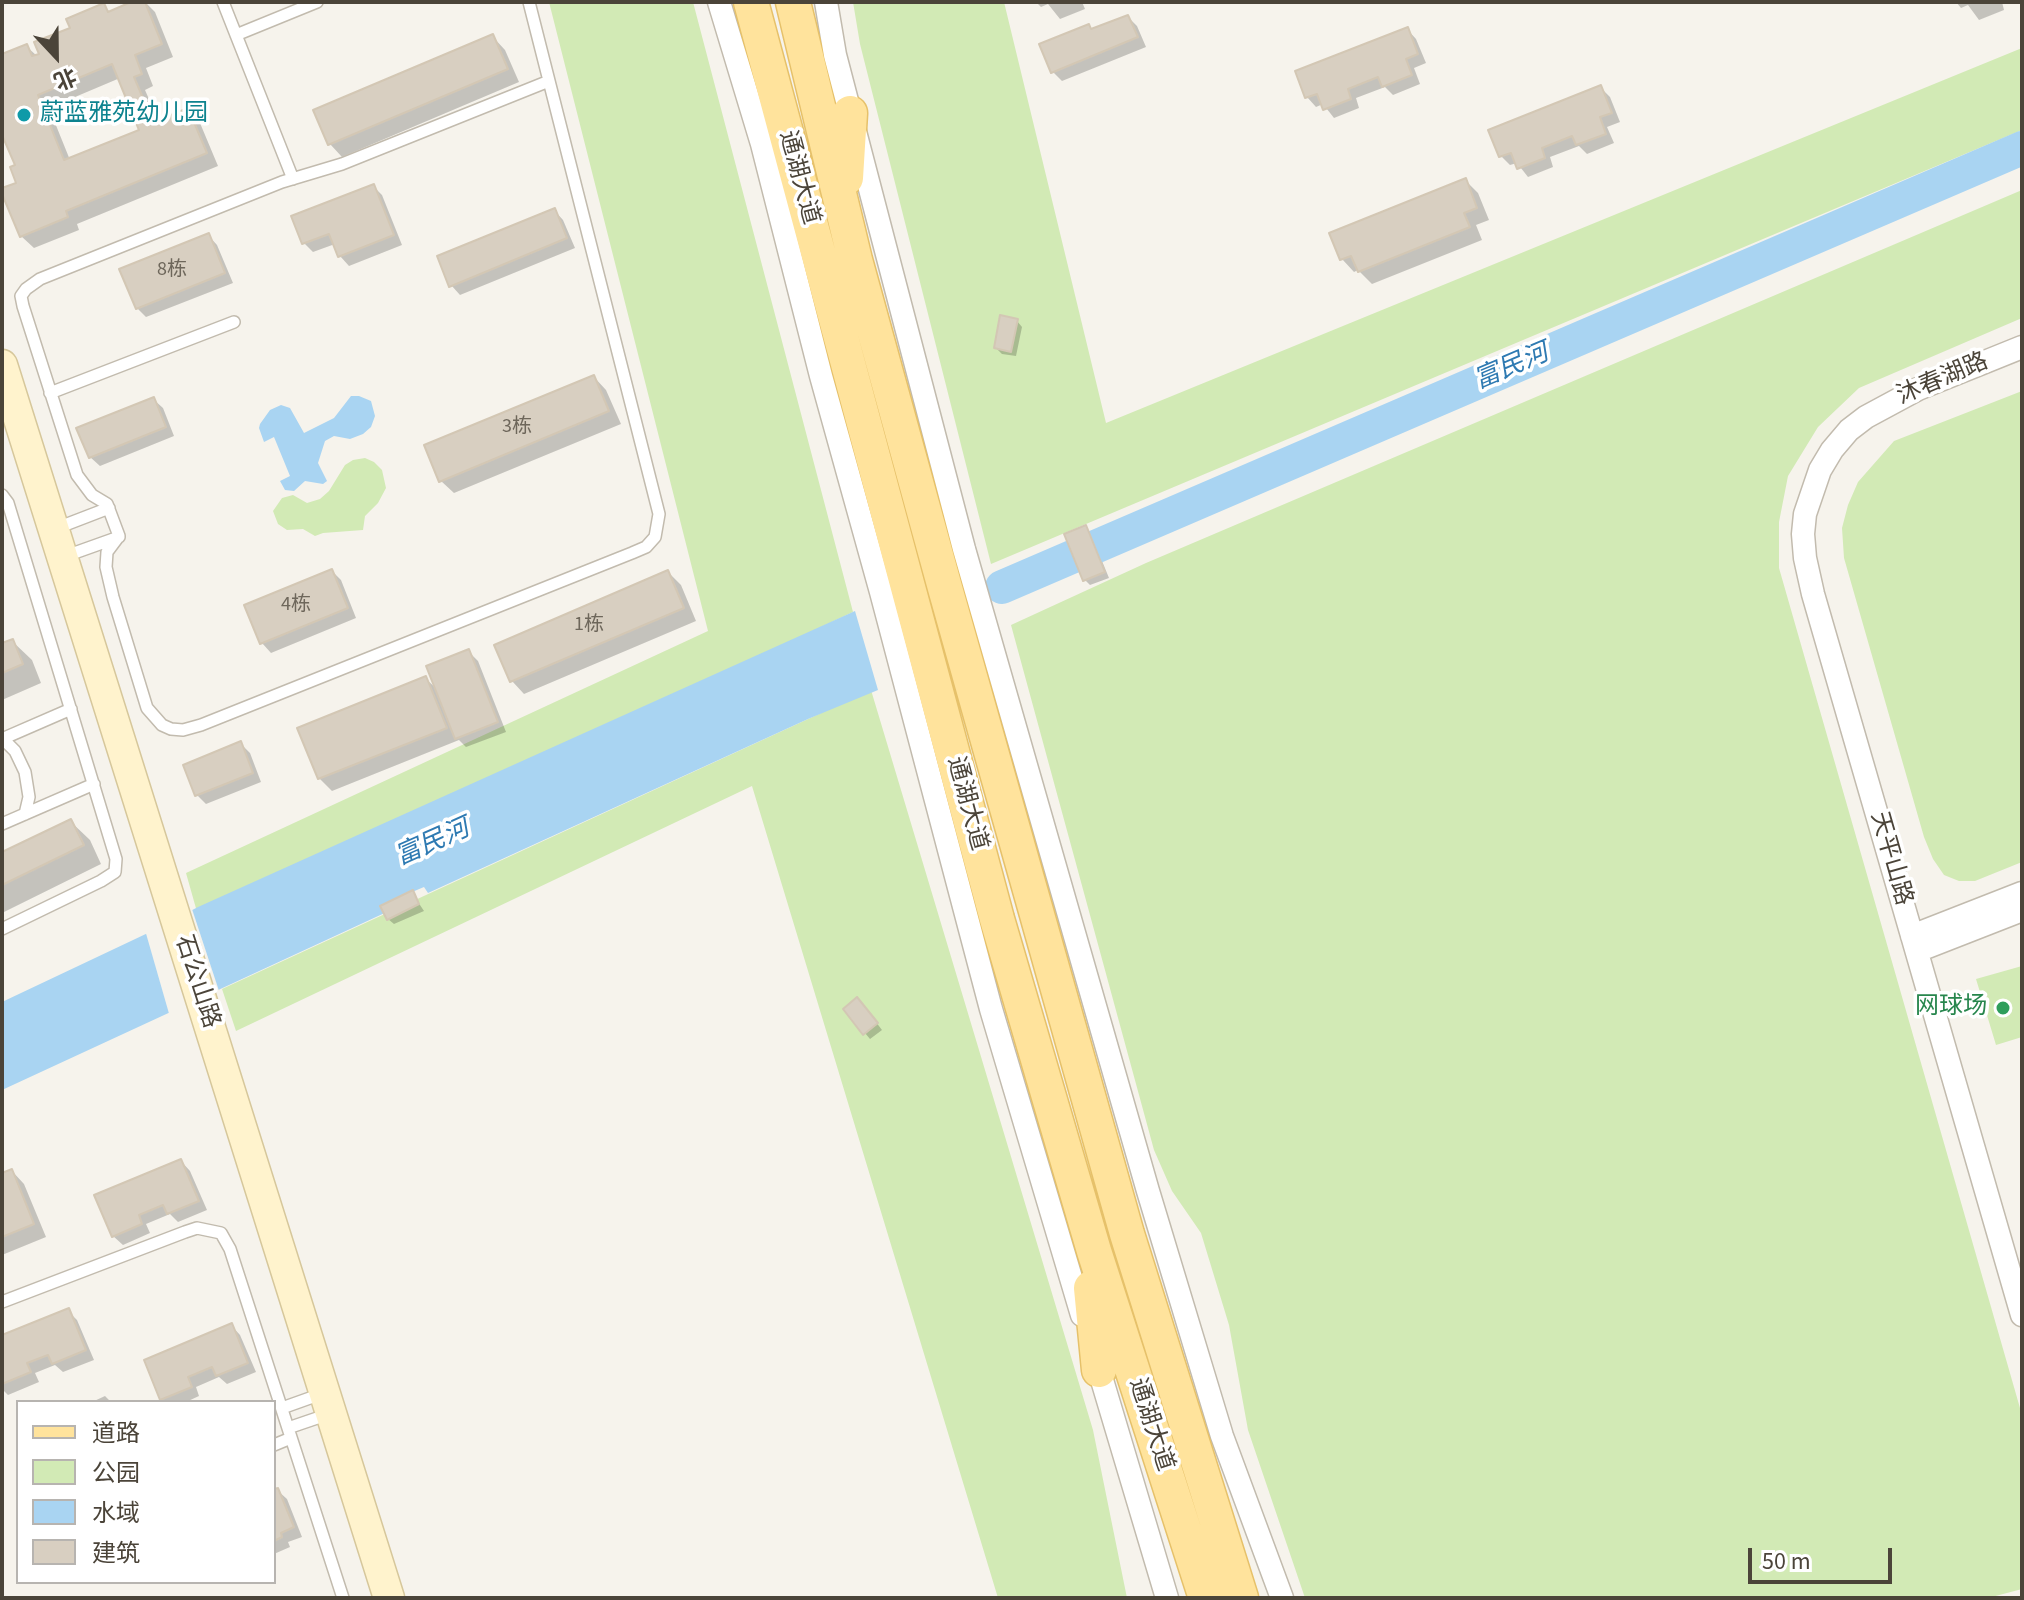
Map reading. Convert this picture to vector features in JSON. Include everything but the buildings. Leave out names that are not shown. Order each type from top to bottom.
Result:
[{"type":"main road","name":"通湖大道","points":[[751,2],[993,904],[1085,1220],[1206,1598]]},
{"type":"main road","name":"通湖大道","points":[[793,2],[844,214],[945,588],[1123,1218],[1241,1598]]},
{"type":"main road","points":[[844,214],[850,113]]},
{"type":"main road","points":[[1085,1220],[1099,1370]]},
{"type":"main road","points":[[1222,1537],[1263,1598]]},
{"type":"street","points":[[719,2],[762,144],[991,1009],[1167,1598]]},
{"type":"street","points":[[826,2],[835,55],[964,549],[1148,1191],[1222,1436],[1282,1598]]},
{"type":"street","name":"沐春湖路","points":[[1868,422],[1918,389],[2022,347]]},
{"type":"street","name":"沐春湖路","points":[[1868,422],[2022,360]]},
{"type":"street","name":"石公山路","points":[[7,396],[58,543],[389,1598]]},
{"type":"street","name":"天平山路","points":[[1868,422],[1831,473],[1817,518],[1815,544],[1818,568],[2022,1315]]},
{"type":"street","points":[[1920,942],[2022,893]]},
{"type":"street","points":[[1920,942],[2022,910]]},
{"type":"street","name":"天平山路","points":[[1920,942],[2022,1275]]},
{"type":"lane","points":[[223,2],[293,179]]},
{"type":"lane","points":[[236,35],[317,2]]},
{"type":"lane","points":[[119,536],[107,552],[106,567],[147,708],[162,725],[183,730],[617,559],[646,547],[655,537],[659,514],[529,2]]},
{"type":"lane","points":[[119,536],[107,504],[83,486],[77,475],[23,306],[21,296],[26,289],[40,279],[549,81]]},
{"type":"lane","points":[[50,393],[234,322]]},
{"type":"lane","points":[[2,495],[8,503],[116,859],[115,872],[2,929]]},
{"type":"lane","points":[[58,543],[109,508]]},
{"type":"lane","points":[[58,543],[119,536]]},
{"type":"lane","points":[[25,814],[29,797],[25,772],[15,751],[2,739],[71,709]]},
{"type":"lane","points":[[2,824],[94,784]]},
{"type":"lane","points":[[2,1302],[197,1228],[221,1233],[230,1249],[343,1598]]},
{"type":"lane","points":[[282,1408],[328,1403]]},
{"type":"lane","points":[[276,1444],[328,1403]]},
{"type":"green space","points":[[549,2],[693,2],[853,612],[199,919],[186,873],[708,631]]},
{"type":"green space","points":[[853,2],[1004,2],[1106,423],[2022,48],[2022,130],[991,564],[860,44]]},
{"type":"green space","points":[[2022,190],[2022,318],[1859,388],[1818,427],[1788,476],[1779,522],[1779,568],[2022,1415],[2022,1589],[1988,1598],[1305,1598],[1248,1430],[1229,1325],[1201,1233],[1172,1191],[1154,1150],[1011,625],[1146,563]]},
{"type":"green space","points":[[2022,391],[2022,862],[1975,881],[1959,881],[1944,875],[1924,837],[1844,558],[1842,528],[1858,482],[1894,441]]},
{"type":"green space","points":[[365,458],[382,470],[386,488],[378,503],[365,516],[363,530],[315,536],[303,529],[287,530],[278,524],[273,511],[282,498],[293,495],[307,503],[320,499],[329,491],[345,465]]},
{"type":"green space","points":[[871,690],[1093,1430],[1127,1598],[998,1598],[752,786],[236,1031],[222,989]]},
{"type":"green space","name":"网球场","points":[[2022,966],[2022,1037],[1996,1045],[1976,979]]},
{"type":"water","points":[[351,396],[371,401],[375,416],[371,427],[350,439],[334,436],[325,441],[318,463],[327,481],[323,484],[305,481],[294,491],[285,490],[280,481],[290,476],[274,437],[264,442],[260,424],[270,410],[281,405],[290,408],[304,433],[334,418]]},
{"type":"water","points":[[855,611],[878,690],[428,893],[424,887],[386,903],[389,911],[2,1090],[2,1002],[198,907]]},
{"type":"pier","points":[[191,906],[220,994],[170,1017],[145,930]]},
{"type":"waterway","name":"富民河","points":[[1002,587],[2022,148]]},
{"type":"place","name":"蔚蓝雅苑幼儿园","points":[[24,115]]},
{"type":"place","name":"网球场","points":[[2003,1008]]}]
